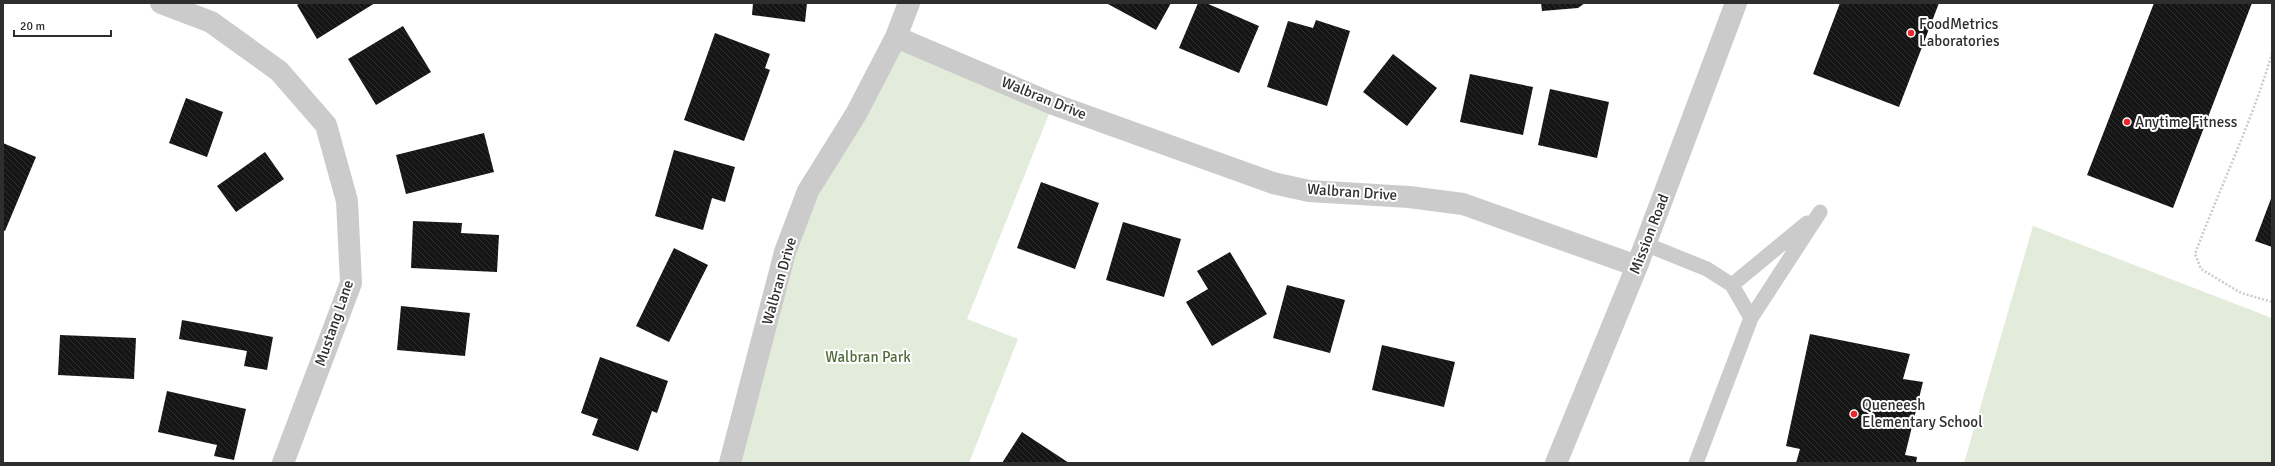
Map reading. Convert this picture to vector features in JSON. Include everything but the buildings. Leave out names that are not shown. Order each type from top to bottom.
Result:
[{"type":"street","name":"Mustang Lane","points":[[161,3],[211,22],[279,71],[326,125],[347,201],[351,283],[283,463]]},
{"type":"street","points":[[896,37],[909,3]]},
{"type":"street","name":"Mission Road","points":[[1556,463],[1637,266],[1736,3]]},
{"type":"street","name":"Walbran Drive","points":[[730,463],[786,252],[808,191],[856,114],[896,37],[1053,104],[1274,183],[1309,191],[1409,197],[1463,204],[1637,266]]},
{"type":"lane","points":[[1696,463],[1751,318],[1820,212],[1732,286]]},
{"type":"lane","points":[[1645,244],[1707,269],[1732,286],[1751,318]]},
{"type":"path","points":[[2272,53],[2261,91],[2195,254],[2201,269],[2241,293],[2272,302]]},
{"type":"green space","name":"Walbran Park","points":[[896,37],[1053,104],[967,319],[1018,339],[969,463],[730,463],[785,252]]},
{"type":"green space","points":[[2033,226],[2272,318],[2272,463],[1964,463]]},
{"type":"place","name":"FoodMetrics Laboratories","points":[[1911,33]]},
{"type":"place","name":"Anytime Fitness","points":[[2127,122]]},
{"type":"place","name":"Queneesh Elementary School","points":[[1854,414]]}]
